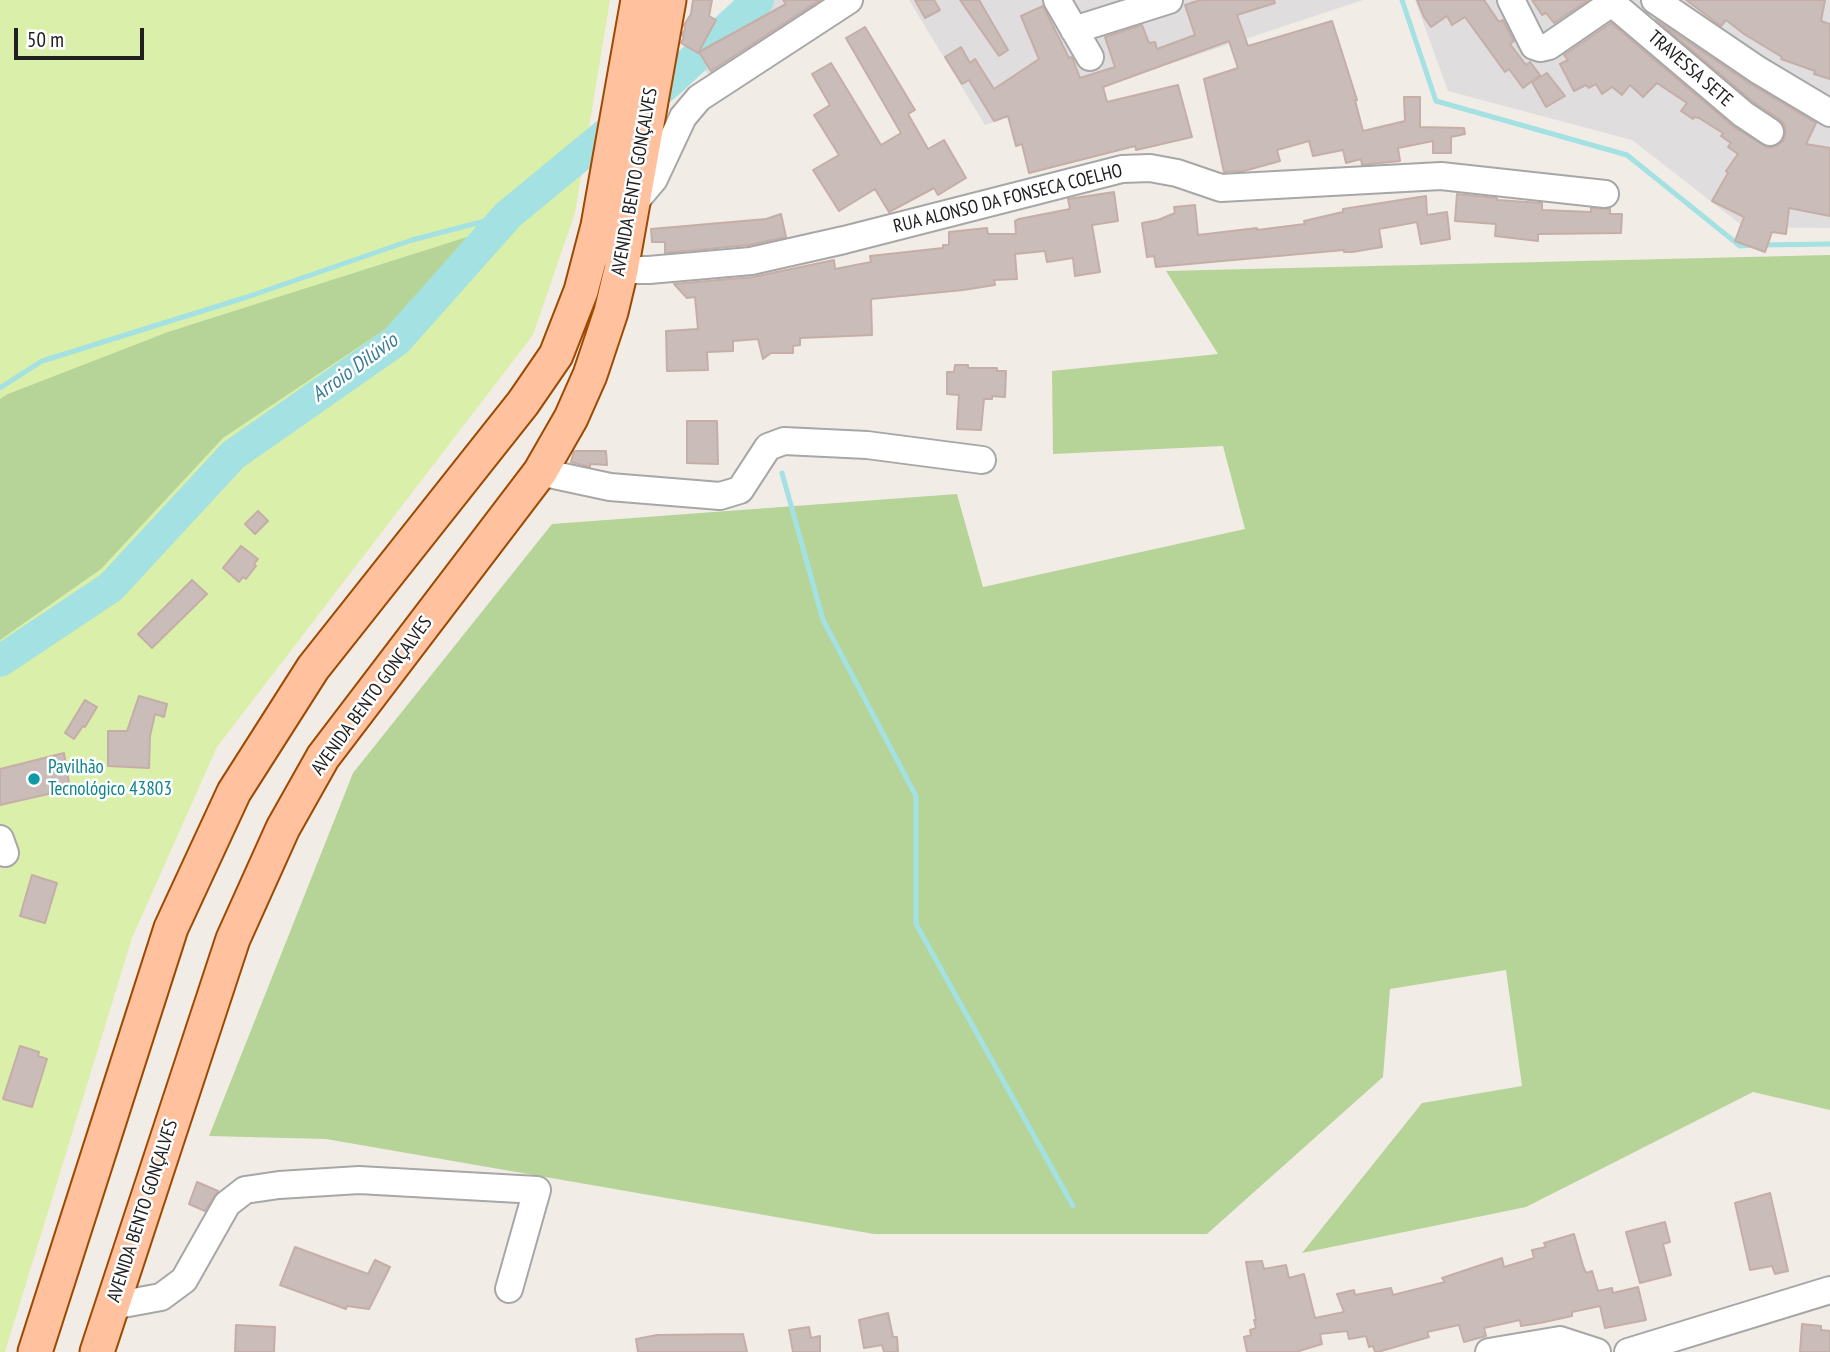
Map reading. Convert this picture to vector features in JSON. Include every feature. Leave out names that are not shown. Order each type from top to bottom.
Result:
[{"type":"main road","name":"AVENIDA BENTO GONÇALVES","points":[[97,1352],[233,939],[283,828],[323,757],[540,472],[571,418],[590,375],[611,312],[621,270],[617,199],[622,92],[638,0]]},
{"type":"main road","name":"AVENIDA BENTO GONÇALVES","points":[[35,1352],[171,928],[233,792],[313,668],[512,417],[556,355],[581,291],[598,226],[617,199],[644,131],[668,0]]},
{"type":"street","points":[[617,199],[654,179],[683,117],[699,98],[849,0]]},
{"type":"street","points":[[1056,0],[1090,57]]},
{"type":"street","points":[[1074,30],[1169,0]]},
{"type":"street","points":[[1511,0],[1534,46],[1540,48],[1549,46],[1614,1]]},
{"type":"street","points":[[1655,0],[1758,70],[1830,113]]},
{"type":"street","name":"TRAVESSA SETE","points":[[1614,1],[1743,114],[1770,132]]},
{"type":"street","name":"RUA ALONSO DA FONSECA COELHO","points":[[621,270],[751,261],[858,237],[1122,169],[1150,168],[1177,173],[1221,188],[1441,176],[1605,194]]},
{"type":"street","points":[[540,472],[610,487],[720,496],[740,490],[768,447],[784,441],[867,445],[982,460]]},
{"type":"street","points":[[112,1306],[161,1297],[184,1280],[228,1203],[245,1189],[359,1180],[537,1190],[509,1290]]},
{"type":"street","points":[[1628,1352],[1830,1290]]},
{"type":"street","points":[[1489,1352],[1560,1340],[1597,1352]]},
{"type":"shaded area","points":[[774,0],[835,0],[712,77],[694,62]]},
{"type":"shaded area","points":[[909,0],[1363,0],[985,125]]},
{"type":"shaded area","points":[[1415,0],[1830,0],[1830,228],[1744,227],[1632,140],[1448,91]]},
{"type":"green space","points":[[0,0],[610,0],[575,213],[533,335],[217,747],[132,938],[5,1352],[0,1352]]},
{"type":"green space","points":[[467,237],[390,326],[223,438],[101,569],[0,640],[0,399],[168,332]]},
{"type":"green space","points":[[1830,255],[1830,1110],[1753,1092],[1526,1207],[1302,1253],[1422,1103],[1522,1086],[1506,970],[1390,989],[1383,1077],[1207,1234],[874,1234],[326,1139],[209,1136],[353,773],[552,524],[957,494],[983,587],[1245,529],[1223,446],[1053,454],[1052,371],[1218,354],[1166,271]]},
{"type":"building","points":[[693,0],[712,0],[709,16],[716,20],[698,53],[681,43]]},
{"type":"building","points":[[783,0],[820,0],[711,71],[699,52],[786,4]]},
{"type":"building","points":[[915,0],[934,0],[940,10],[925,18]]},
{"type":"building","points":[[960,0],[979,0],[1008,50],[999,56]]},
{"type":"building","points":[[1200,0],[1274,0],[1275,3],[1237,15],[1248,46],[1332,21],[1357,100],[1363,131],[1405,121],[1404,97],[1420,97],[1420,127],[1464,128],[1465,134],[1451,137],[1451,153],[1433,153],[1433,141],[1398,148],[1400,161],[1362,165],[1361,159],[1346,163],[1343,150],[1313,156],[1309,141],[1277,150],[1280,161],[1244,171],[1224,172],[1204,79],[1238,68],[1229,41],[1103,87],[1107,102],[1178,85],[1192,137],[1136,150],[1135,146],[1029,173],[1022,144],[1016,146],[1008,116],[994,121],[969,80],[962,84],[945,57],[961,47],[970,63],[975,59],[994,89],[1039,59],[1021,16],[1043,6],[1069,58],[1072,57],[1080,78],[1115,67],[1105,37],[1142,25],[1149,43],[1155,42],[1157,49],[1195,35],[1185,5]]},
{"type":"building","points":[[1417,0],[1484,0],[1499,22],[1503,20],[1514,41],[1510,44],[1526,65],[1530,62],[1540,75],[1523,88],[1509,69],[1505,72],[1465,17],[1452,25],[1447,16],[1431,27]]},
{"type":"building","points":[[1532,0],[1588,0],[1554,23],[1546,13],[1542,15]]},
{"type":"building","points":[[1686,0],[1825,0],[1821,21],[1830,24],[1830,79],[1781,59],[1782,57],[1726,20],[1721,26]]},
{"type":"building","points":[[1656,20],[1749,83],[1816,123],[1806,144],[1830,148],[1830,216],[1789,208],[1786,234],[1772,232],[1765,252],[1735,241],[1744,217],[1712,201],[1728,173],[1726,171],[1738,154],[1728,147],[1731,143],[1721,136],[1723,133],[1699,118],[1693,119],[1681,111],[1687,103],[1657,83],[1643,97],[1630,85],[1622,95],[1612,87],[1602,94],[1596,84],[1574,91],[1560,64],[1568,60],[1564,55],[1611,23],[1734,127],[1768,148],[1783,141],[1786,132],[1779,119],[1752,101]]},
{"type":"building","points":[[865,27],[915,110],[908,114],[928,149],[944,140],[966,178],[938,195],[934,188],[889,212],[875,189],[839,211],[813,170],[839,155],[814,115],[830,105],[812,74],[831,63],[881,145],[901,133],[846,38]]},
{"type":"building","points":[[1547,73],[1565,96],[1546,107],[1532,82]]},
{"type":"building","points":[[1114,192],[1118,221],[1092,225],[1100,272],[1075,276],[1073,258],[1047,262],[1045,251],[1015,254],[1017,279],[994,280],[995,285],[963,290],[871,299],[872,335],[800,338],[800,345],[793,346],[793,353],[771,353],[763,359],[758,339],[733,341],[733,351],[707,352],[708,370],[667,371],[666,331],[698,329],[695,297],[687,298],[674,284],[753,277],[834,260],[835,269],[871,262],[870,256],[943,248],[943,245],[949,245],[949,232],[987,228],[988,234],[1016,234],[1015,221],[1019,219],[1070,209],[1068,199]]},
{"type":"building","points":[[1457,194],[1542,203],[1542,210],[1591,212],[1591,208],[1610,209],[1610,214],[1622,214],[1621,233],[1538,234],[1538,241],[1495,236],[1496,224],[1455,221]]},
{"type":"building","points":[[1426,196],[1427,215],[1447,212],[1450,239],[1421,244],[1417,222],[1379,229],[1382,247],[1352,252],[1344,250],[1156,267],[1154,256],[1147,257],[1142,223],[1175,213],[1174,207],[1195,205],[1198,235],[1305,224],[1304,221],[1343,212],[1343,209]]},
{"type":"building","points":[[781,214],[786,237],[749,245],[665,253],[665,242],[652,242],[651,229],[766,219]]},
{"type":"building","points":[[955,365],[1006,371],[1005,397],[992,396],[992,399],[984,399],[981,430],[957,429],[959,395],[947,394],[947,372],[954,372]]},
{"type":"building","points":[[687,421],[717,421],[718,464],[687,463]]},
{"type":"building","points":[[574,451],[606,451],[607,465],[590,464],[590,467],[571,462]]},
{"type":"building","points":[[258,511],[268,521],[255,534],[245,524]]},
{"type":"building","points":[[241,546],[258,559],[246,579],[243,577],[239,582],[223,568]]},
{"type":"building","points":[[192,580],[207,594],[152,648],[138,634]]},
{"type":"building","points":[[139,696],[167,704],[164,717],[155,714],[150,736],[149,768],[108,766],[108,731],[127,731]]},
{"type":"building","points":[[85,700],[97,707],[74,739],[65,733]]},
{"type":"building","name":"Pavilhão Tecnológico 43803","points":[[64,753],[70,789],[0,805],[0,769]]},
{"type":"building","points":[[32,875],[57,883],[45,923],[20,916]]},
{"type":"building","points":[[20,1046],[39,1052],[38,1056],[47,1059],[32,1107],[3,1099]]},
{"type":"building","points":[[197,1182],[218,1191],[205,1211],[189,1204]]},
{"type":"building","points":[[1770,1193],[1788,1271],[1775,1274],[1772,1266],[1750,1270],[1735,1203]]},
{"type":"building","points":[[1665,1222],[1670,1242],[1663,1244],[1671,1275],[1640,1283],[1626,1232]]},
{"type":"building","points":[[1574,1234],[1583,1266],[1586,1273],[1592,1271],[1598,1291],[1612,1288],[1613,1293],[1638,1287],[1646,1320],[1605,1328],[1600,1306],[1540,1323],[1521,1326],[1520,1320],[1484,1328],[1486,1336],[1464,1342],[1459,1325],[1427,1332],[1429,1337],[1378,1352],[1375,1352],[1373,1346],[1369,1347],[1366,1336],[1349,1339],[1347,1331],[1320,1334],[1322,1344],[1296,1352],[1247,1352],[1244,1337],[1251,1335],[1250,1330],[1256,1328],[1256,1320],[1246,1262],[1262,1261],[1264,1269],[1286,1265],[1289,1278],[1304,1274],[1315,1318],[1344,1312],[1337,1294],[1354,1290],[1355,1295],[1391,1288],[1393,1295],[1445,1282],[1442,1278],[1502,1258],[1504,1267],[1534,1258],[1532,1250],[1546,1247],[1544,1243]]},
{"type":"building","points":[[295,1247],[368,1274],[375,1260],[390,1267],[369,1309],[347,1306],[346,1309],[280,1285]]},
{"type":"building","points":[[888,1313],[893,1337],[897,1337],[898,1352],[884,1352],[882,1345],[864,1348],[859,1320]]},
{"type":"building","points":[[1802,1324],[1821,1326],[1821,1330],[1830,1331],[1830,1352],[1800,1352]]},
{"type":"building","points":[[236,1325],[275,1327],[274,1352],[235,1352]]},
{"type":"building","points":[[809,1327],[811,1338],[820,1336],[820,1352],[793,1352],[789,1330]]},
{"type":"building","points":[[743,1334],[747,1352],[638,1352],[636,1339],[657,1335]]},
{"type":"waterway","name":"Arroio Dilúvio","points":[[0,661],[111,587],[233,455],[396,341],[508,215],[668,83],[758,0]]},
{"type":"waterway","points":[[1402,0],[1436,101],[1627,155],[1740,246],[1753,245]]},
{"type":"waterway","points":[[0,388],[42,361],[247,297],[412,240],[508,215]]},
{"type":"waterway","points":[[1763,245],[1830,244]]},
{"type":"waterway","points":[[782,473],[823,620],[916,796],[916,924],[1073,1206]]},
{"type":"place","name":"Pavilhão Tecnológico 43803","points":[[34,779]]}]
